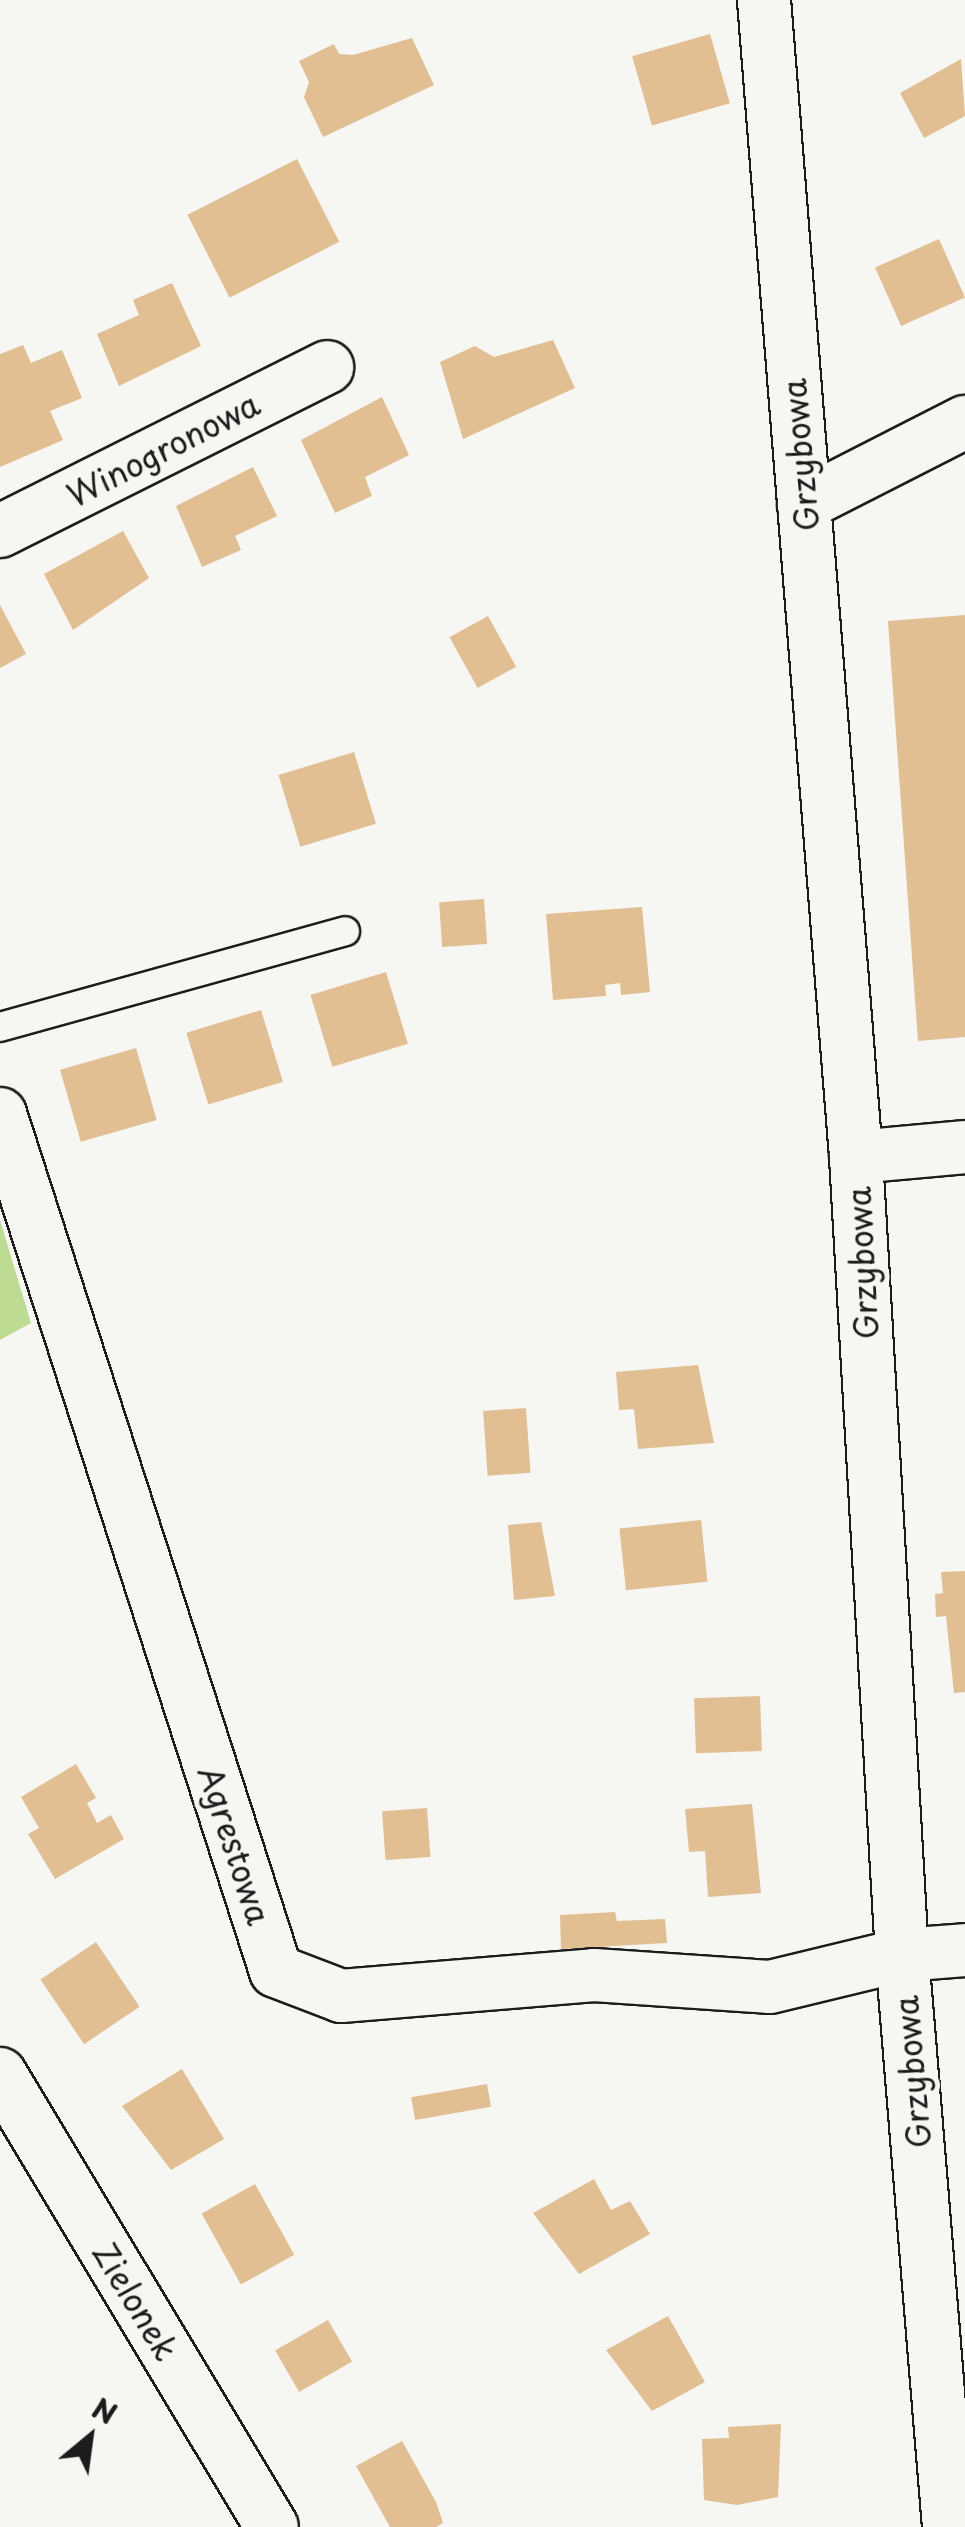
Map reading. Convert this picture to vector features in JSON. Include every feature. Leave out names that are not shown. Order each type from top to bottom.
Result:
[{"type":"street","name":"Grzybowa","points":[[764,0],[856,1157],[902,1956],[954,2425],[949,2527]]},
{"type":"street","name":"Winogronowa","points":[[0,531],[327,367]]},
{"type":"street","points":[[804,504],[965,422]]},
{"type":"street","name":"Agrestowa","points":[[0,1114],[276,1971],[342,1996],[594,1975],[770,1987],[902,1956]]},
{"type":"street","points":[[856,1157],[965,1147]]},
{"type":"street","points":[[902,1956],[965,1950]]},
{"type":"street","name":"Zielonek","points":[[0,2074],[272,2527]]},
{"type":"lane","points":[[0,1027],[345,931]]},
{"type":"green space","points":[[0,1220],[31,1323],[0,1340]]},
{"type":"building","points":[[710,34],[730,103],[652,126],[632,56]]},
{"type":"building","points":[[412,38],[434,85],[323,137],[304,97],[309,82],[299,61],[334,44],[339,54],[353,55]]},
{"type":"building","points":[[961,59],[965,116],[924,138],[900,93]]},
{"type":"building","points":[[297,159],[339,242],[230,298],[187,215]]},
{"type":"building","points":[[939,239],[965,297],[901,326],[875,267]]},
{"type":"building","points":[[172,283],[201,346],[119,386],[97,334],[139,315],[133,300]]},
{"type":"building","points":[[553,340],[575,388],[463,439],[440,362],[475,346],[494,357]]},
{"type":"building","points":[[23,345],[31,363],[62,350],[82,398],[50,411],[63,440],[0,467],[0,354]]},
{"type":"building","points":[[382,397],[409,455],[365,477],[372,496],[335,513],[301,440]]},
{"type":"building","points":[[253,467],[277,516],[235,536],[241,550],[202,567],[176,506]]},
{"type":"building","points":[[123,531],[149,578],[73,630],[44,574]]},
{"type":"building","points":[[0,605],[26,654],[0,668]]},
{"type":"building","points":[[965,615],[965,1037],[918,1041],[888,621]]},
{"type":"building","points":[[488,616],[516,667],[478,688],[450,637]]},
{"type":"building","points":[[354,752],[376,824],[300,847],[278,775]]},
{"type":"building","points":[[484,899],[487,944],[442,947],[439,902]]},
{"type":"building","points":[[642,907],[650,992],[621,995],[620,983],[605,985],[606,996],[553,1000],[546,914]]},
{"type":"building","points":[[386,972],[408,1044],[332,1067],[310,995]]},
{"type":"building","points":[[261,1010],[283,1082],[208,1105],[186,1033]]},
{"type":"building","points":[[136,1048],[157,1120],[81,1142],[60,1070]]},
{"type":"building","points":[[698,1365],[714,1443],[638,1449],[634,1409],[619,1410],[616,1372]]},
{"type":"building","points":[[526,1408],[531,1473],[488,1476],[483,1411]]},
{"type":"building","points":[[701,1520],[707,1582],[626,1590],[619,1529]]},
{"type":"building","points":[[541,1522],[555,1596],[514,1600],[508,1525]]},
{"type":"building","points":[[965,1571],[965,1692],[954,1693],[946,1616],[936,1617],[935,1594],[943,1593],[941,1572]]},
{"type":"building","points":[[760,1696],[762,1751],[696,1753],[694,1698]]},
{"type":"building","points":[[76,1764],[96,1798],[87,1803],[97,1823],[111,1815],[124,1839],[55,1879],[28,1834],[39,1828],[21,1797]]},
{"type":"building","points":[[752,1804],[761,1893],[708,1897],[705,1851],[689,1852],[685,1809]]},
{"type":"building","points":[[427,1808],[430,1857],[386,1860],[382,1811]]},
{"type":"building","points":[[615,1912],[617,1921],[665,1919],[667,1943],[561,1949],[560,1915]]},
{"type":"building","points":[[96,1942],[140,2007],[84,2044],[40,1979]]},
{"type":"building","points":[[182,2069],[224,2139],[171,2170],[122,2106]]},
{"type":"building","points":[[487,2084],[491,2107],[415,2120],[411,2097]]},
{"type":"building","points":[[594,2179],[611,2210],[630,2201],[650,2234],[579,2274],[533,2213]]},
{"type":"building","points":[[255,2184],[294,2255],[241,2284],[202,2214]]},
{"type":"building","points":[[668,2316],[705,2382],[652,2411],[606,2350]]},
{"type":"building","points":[[328,2320],[352,2362],[299,2392],[275,2350]]},
{"type":"building","points":[[781,2424],[778,2497],[737,2505],[704,2500],[702,2439],[729,2438],[728,2427]]},
{"type":"building","points":[[402,2441],[436,2502],[443,2523],[436,2527],[390,2527],[356,2466]]}]
